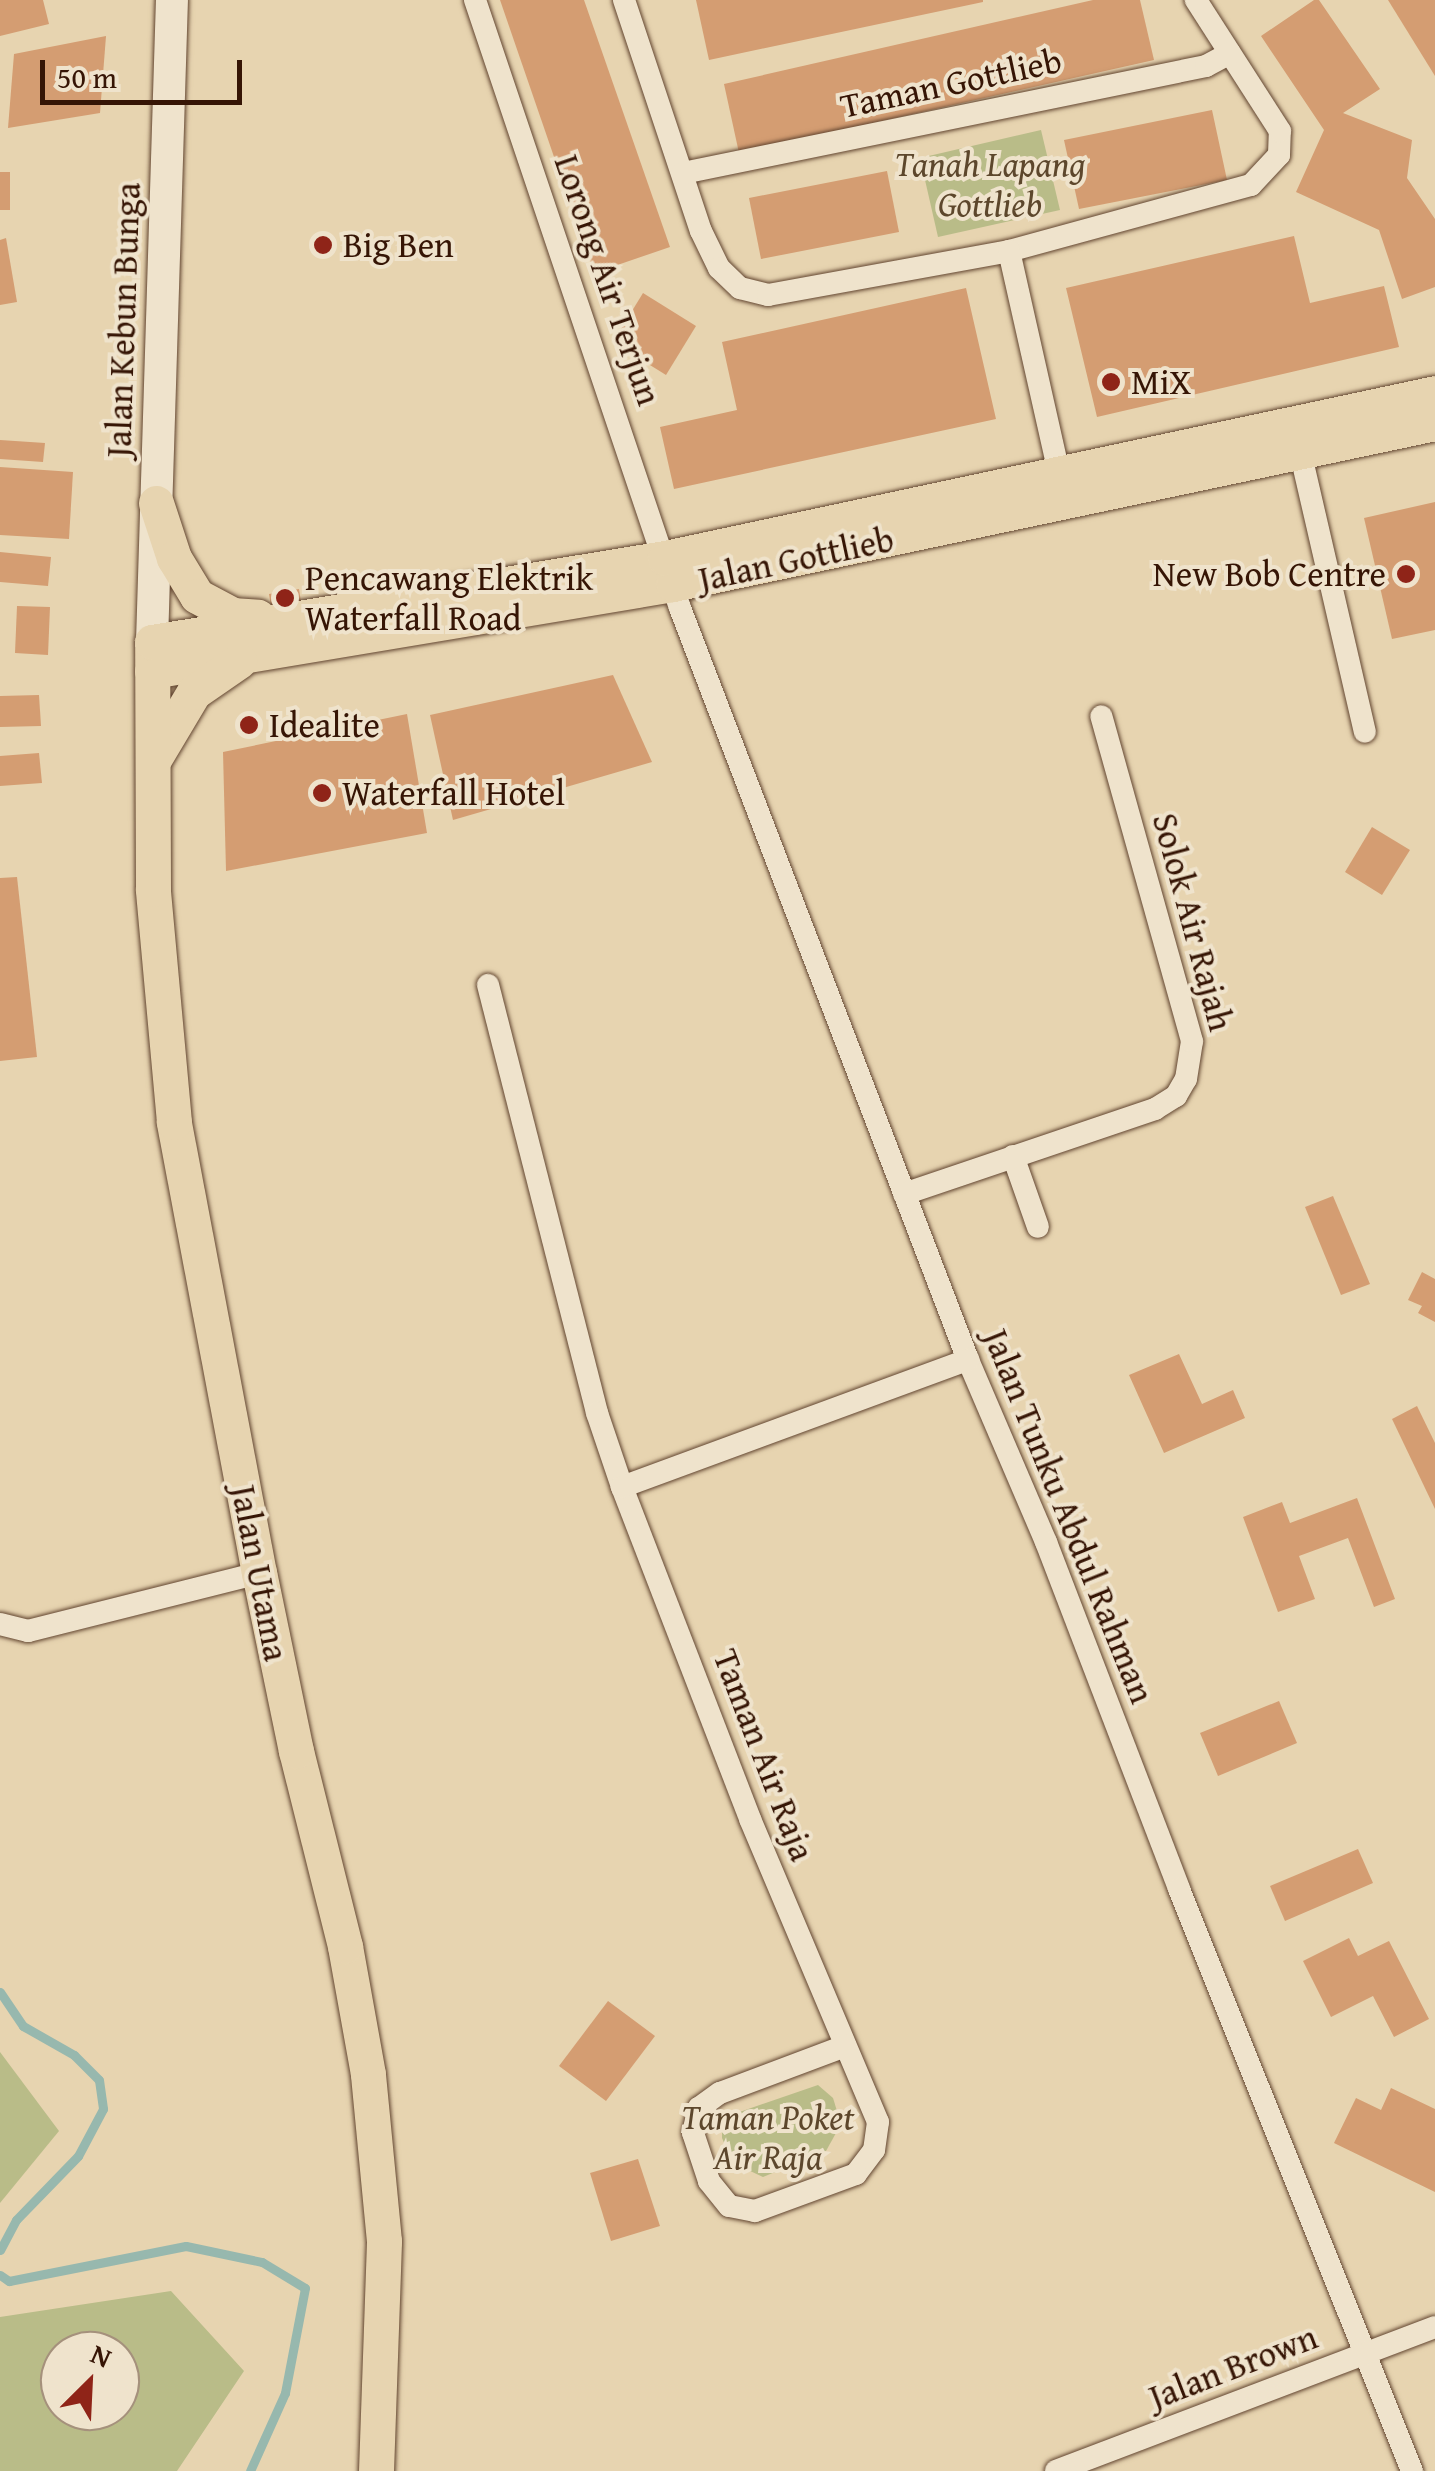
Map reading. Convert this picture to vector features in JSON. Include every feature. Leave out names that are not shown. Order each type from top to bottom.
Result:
[{"type":"main road","name":"Jalan Gottlieb","points":[[152,657],[248,655],[669,571],[1062,487],[1435,393]]},
{"type":"main road","name":"Jalan Gottlieb","points":[[1062,487],[1300,452],[1435,422]]},
{"type":"main road","points":[[156,503],[174,558],[197,596],[232,614],[286,620]]},
{"type":"main road","name":"Jalan Gottlieb","points":[[152,657],[286,620],[669,571]]},
{"type":"main road","points":[[152,763],[194,692],[248,655]]},
{"type":"main road","name":"Jalan Utama","points":[[152,657],[153,889],[174,1122],[259,1574],[296,1752],[345,1946],[368,2074],[384,2241],[376,2471]]},
{"type":"street","name":"Jalan Kebun Bunga","points":[[152,657],[172,0]]},
{"type":"street","name":"Lorong Air Terjun","points":[[475,0],[669,571]]},
{"type":"street","points":[[624,0],[700,230],[720,268],[740,288],[768,295],[1009,251],[1235,192],[1267,174],[1279,155],[1280,131],[1196,0]]},
{"type":"street","name":"Taman Gottlieb","points":[[682,173],[1206,66],[1230,52]]},
{"type":"street","points":[[1009,251],[1062,487]]},
{"type":"street","points":[[1300,452],[1365,732]]},
{"type":"street","name":"Jalan Tunku Abdul Rahman","points":[[669,571],[968,1360],[1046,1542],[1412,2471]]},
{"type":"street","name":"Solok Air Rajah","points":[[904,1194],[1155,1109],[1176,1096],[1192,1060],[1192,1042],[1101,716]]},
{"type":"street","name":"Taman Air Raja","points":[[488,984],[597,1414],[622,1487],[750,1820],[878,2122],[874,2150],[856,2174],[755,2211],[729,2206],[709,2181],[693,2133],[699,2108],[720,2094],[845,2046]]},
{"type":"street","points":[[1013,1156],[1038,1227]]},
{"type":"street","points":[[622,1487],[968,1360]]},
{"type":"street","points":[[0,1624],[28,1631],[259,1574]]},
{"type":"street","name":"Jalan Brown","points":[[1056,2471],[1435,2326]]},
{"type":"green space","name":"Tanah Lapang Gottlieb","points":[[1041,130],[1060,210],[938,237],[920,158]]},
{"type":"green space","points":[[0,2052],[59,2131],[0,2203]]},
{"type":"green space","name":"Taman Poket Air Raja","points":[[818,2085],[833,2098],[841,2124],[826,2151],[763,2177],[733,2163],[722,2138],[722,2126],[731,2115]]},
{"type":"green space","points":[[171,2291],[244,2371],[177,2471],[0,2471],[0,2317]]},
{"type":"building","points":[[0,0],[43,0],[49,24],[0,36]]},
{"type":"building","points":[[500,0],[584,0],[670,247],[594,273]]},
{"type":"building","points":[[696,0],[983,0],[983,2],[709,60]]},
{"type":"building","points":[[1093,0],[1140,0],[1154,60],[739,153],[724,84]]},
{"type":"building","points":[[1319,0],[1380,89],[1343,113],[1412,140],[1407,178],[1435,219],[1435,287],[1402,299],[1379,230],[1296,192],[1324,130],[1261,36]]},
{"type":"building","points":[[1388,0],[1435,0],[1435,76]]},
{"type":"building","points":[[106,36],[100,113],[8,128],[14,54]]},
{"type":"building","points":[[1212,110],[1227,180],[1079,209],[1064,140]]},
{"type":"building","points":[[887,171],[899,232],[761,259],[749,198]]},
{"type":"building","points":[[0,172],[10,172],[10,210],[0,210]]},
{"type":"building","points":[[1294,236],[1310,303],[1384,286],[1399,347],[1097,417],[1066,288]]},
{"type":"building","points":[[6,238],[17,302],[0,305],[0,240]]},
{"type":"building","points":[[966,288],[996,419],[674,489],[660,427],[737,410],[722,342]]},
{"type":"building","points":[[643,293],[696,326],[666,375],[613,342]]},
{"type":"building","points":[[0,440],[45,443],[43,462],[0,459]]},
{"type":"building","points":[[0,467],[73,472],[69,539],[0,535]]},
{"type":"building","name":"New Bob Centre","points":[[1435,502],[1435,630],[1392,639],[1364,518]]},
{"type":"building","points":[[0,552],[51,557],[48,586],[0,582]]},
{"type":"building","name":"Pencawang Elektrik Waterfall Road","points":[[299,589],[301,602],[271,606],[269,594]]},
{"type":"building","points":[[17,606],[50,607],[48,655],[15,653]]},
{"type":"building","points":[[613,675],[652,762],[453,820],[430,715]]},
{"type":"building","points":[[39,695],[41,726],[0,727],[0,696]]},
{"type":"building","name":"Waterfall Hotel","points":[[407,714],[427,833],[226,871],[223,752]]},
{"type":"building","points":[[39,753],[42,783],[0,786],[0,756]]},
{"type":"building","points":[[1372,827],[1410,850],[1382,895],[1345,872]]},
{"type":"building","points":[[17,877],[37,1057],[0,1061],[0,878]]},
{"type":"building","points":[[1333,1196],[1370,1284],[1341,1295],[1305,1207]]},
{"type":"building","points":[[1422,1272],[1435,1279],[1435,1322],[1418,1313],[1422,1306],[1408,1300]]},
{"type":"building","points":[[1179,1354],[1202,1404],[1233,1390],[1245,1418],[1164,1453],[1129,1375]]},
{"type":"building","points":[[1417,1406],[1435,1443],[1435,1509],[1392,1419]]},
{"type":"building","points":[[1357,1498],[1395,1599],[1374,1607],[1348,1538],[1299,1556],[1315,1599],[1278,1612],[1243,1517],[1282,1502],[1290,1523]]},
{"type":"building","points":[[1279,1701],[1297,1743],[1218,1776],[1200,1733]]},
{"type":"building","points":[[1358,1849],[1373,1883],[1285,1921],[1270,1886]]},
{"type":"building","points":[[1349,1938],[1358,1956],[1389,1941],[1429,2019],[1394,2037],[1373,1996],[1331,2017],[1303,1961]]},
{"type":"building","points":[[608,2001],[655,2036],[606,2101],[559,2066]]},
{"type":"building","points":[[1391,2088],[1435,2109],[1435,2192],[1334,2143],[1356,2098],[1381,2110]]},
{"type":"building","points":[[638,2159],[660,2226],[611,2241],[590,2173]]},
{"type":"waterway","points":[[0,1992],[23,2026],[74,2055],[99,2080],[103,2109],[78,2156],[16,2220],[0,2250]]},
{"type":"waterway","points":[[0,2275],[9,2281],[186,2246],[262,2262],[305,2288],[285,2393],[250,2471]]},
{"type":"place","name":"Big Ben","points":[[323,245]]},
{"type":"place","name":"MiX","points":[[1111,382]]},
{"type":"place","name":"New Bob Centre","points":[[1406,574]]},
{"type":"place","name":"Pencawang Elektrik Waterfall Road","points":[[285,598]]},
{"type":"place","name":"Idealite","points":[[249,725]]},
{"type":"place","name":"Waterfall Hotel","points":[[322,793]]}]
